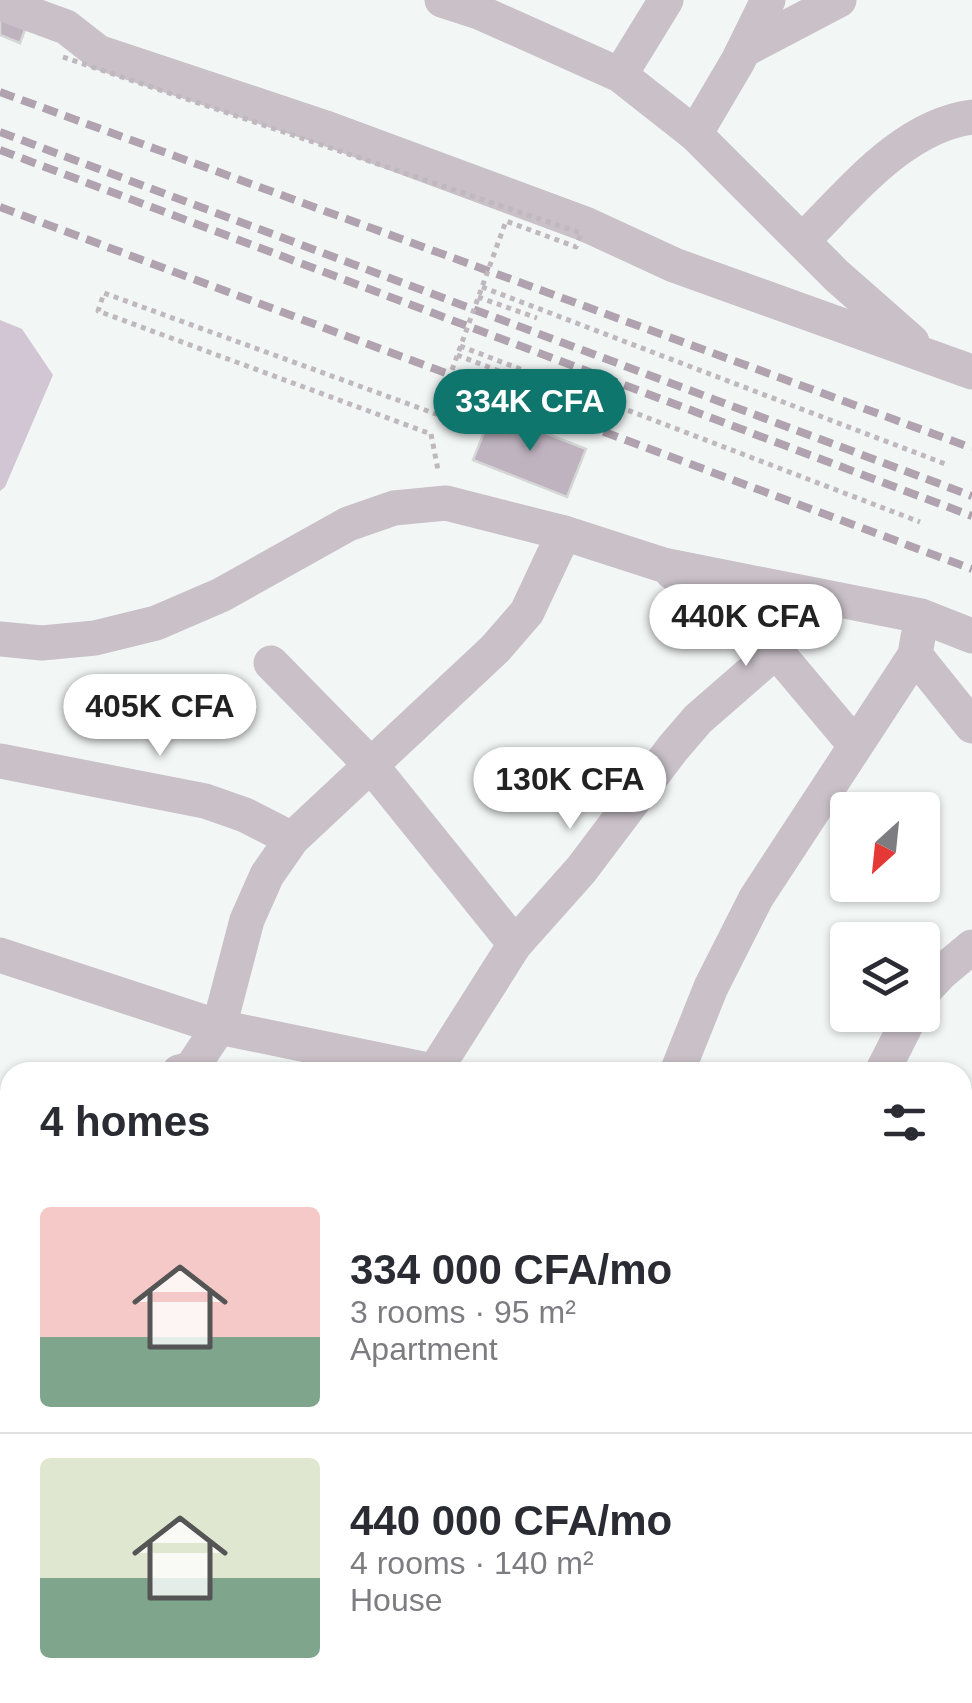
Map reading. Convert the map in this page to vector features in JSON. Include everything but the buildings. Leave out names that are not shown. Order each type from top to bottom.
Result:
[{"type":"street","points":[[442,0],[482,6],[620,75],[695,134],[837,276],[928,356]]},
{"type":"street","points":[[620,75],[666,0]]},
{"type":"street","points":[[695,134],[768,0]]},
{"type":"street","points":[[744,50],[839,0]]},
{"type":"street","points":[[0,3],[70,28],[98,52],[323,127],[585,224],[674,265],[972,372]]},
{"type":"street","points":[[802,240],[890,156],[942,124],[972,117]]},
{"type":"street","points":[[0,640],[42,643],[95,638],[156,623],[221,595],[348,524],[394,508],[446,503],[564,533],[664,566],[920,616],[972,636]]},
{"type":"street","points":[[194,1062],[219,1028],[247,920],[267,875],[292,839],[494,649],[527,612],[564,533]]},
{"type":"street","points":[[664,566],[776,651],[855,745]]},
{"type":"street","points":[[682,1062],[710,987],[756,898],[915,655],[920,616]]},
{"type":"street","points":[[442,1062],[515,944],[582,870],[698,719],[776,651]]},
{"type":"street","points":[[915,655],[972,726]]},
{"type":"street","points":[[271,663],[370,764],[515,944]]},
{"type":"street","points":[[0,761],[205,801],[292,839]]},
{"type":"street","points":[[940,974],[972,947]]},
{"type":"street","points":[[0,955],[219,1028],[387,1062]]},
{"type":"street","points":[[887,1062],[902,1032]]},
{"type":"path","points":[[70,28],[581,234],[576,247],[506,222],[436,414],[104,293],[98,311],[431,434]]},
{"type":"path","points":[[482,287],[948,464]]},
{"type":"path","points":[[478,297],[537,318]]},
{"type":"path","points":[[460,346],[920,522]]},
{"type":"path","points":[[457,355],[512,376]]},
{"type":"shaded area","points":[[0,320],[22,329],[53,375],[0,491]]},
{"type":"railway","points":[[0,92],[972,448]]},
{"type":"railway","points":[[0,132],[972,496]]},
{"type":"railway","points":[[0,150],[972,516]]},
{"type":"railway","points":[[0,207],[972,569]]}]
